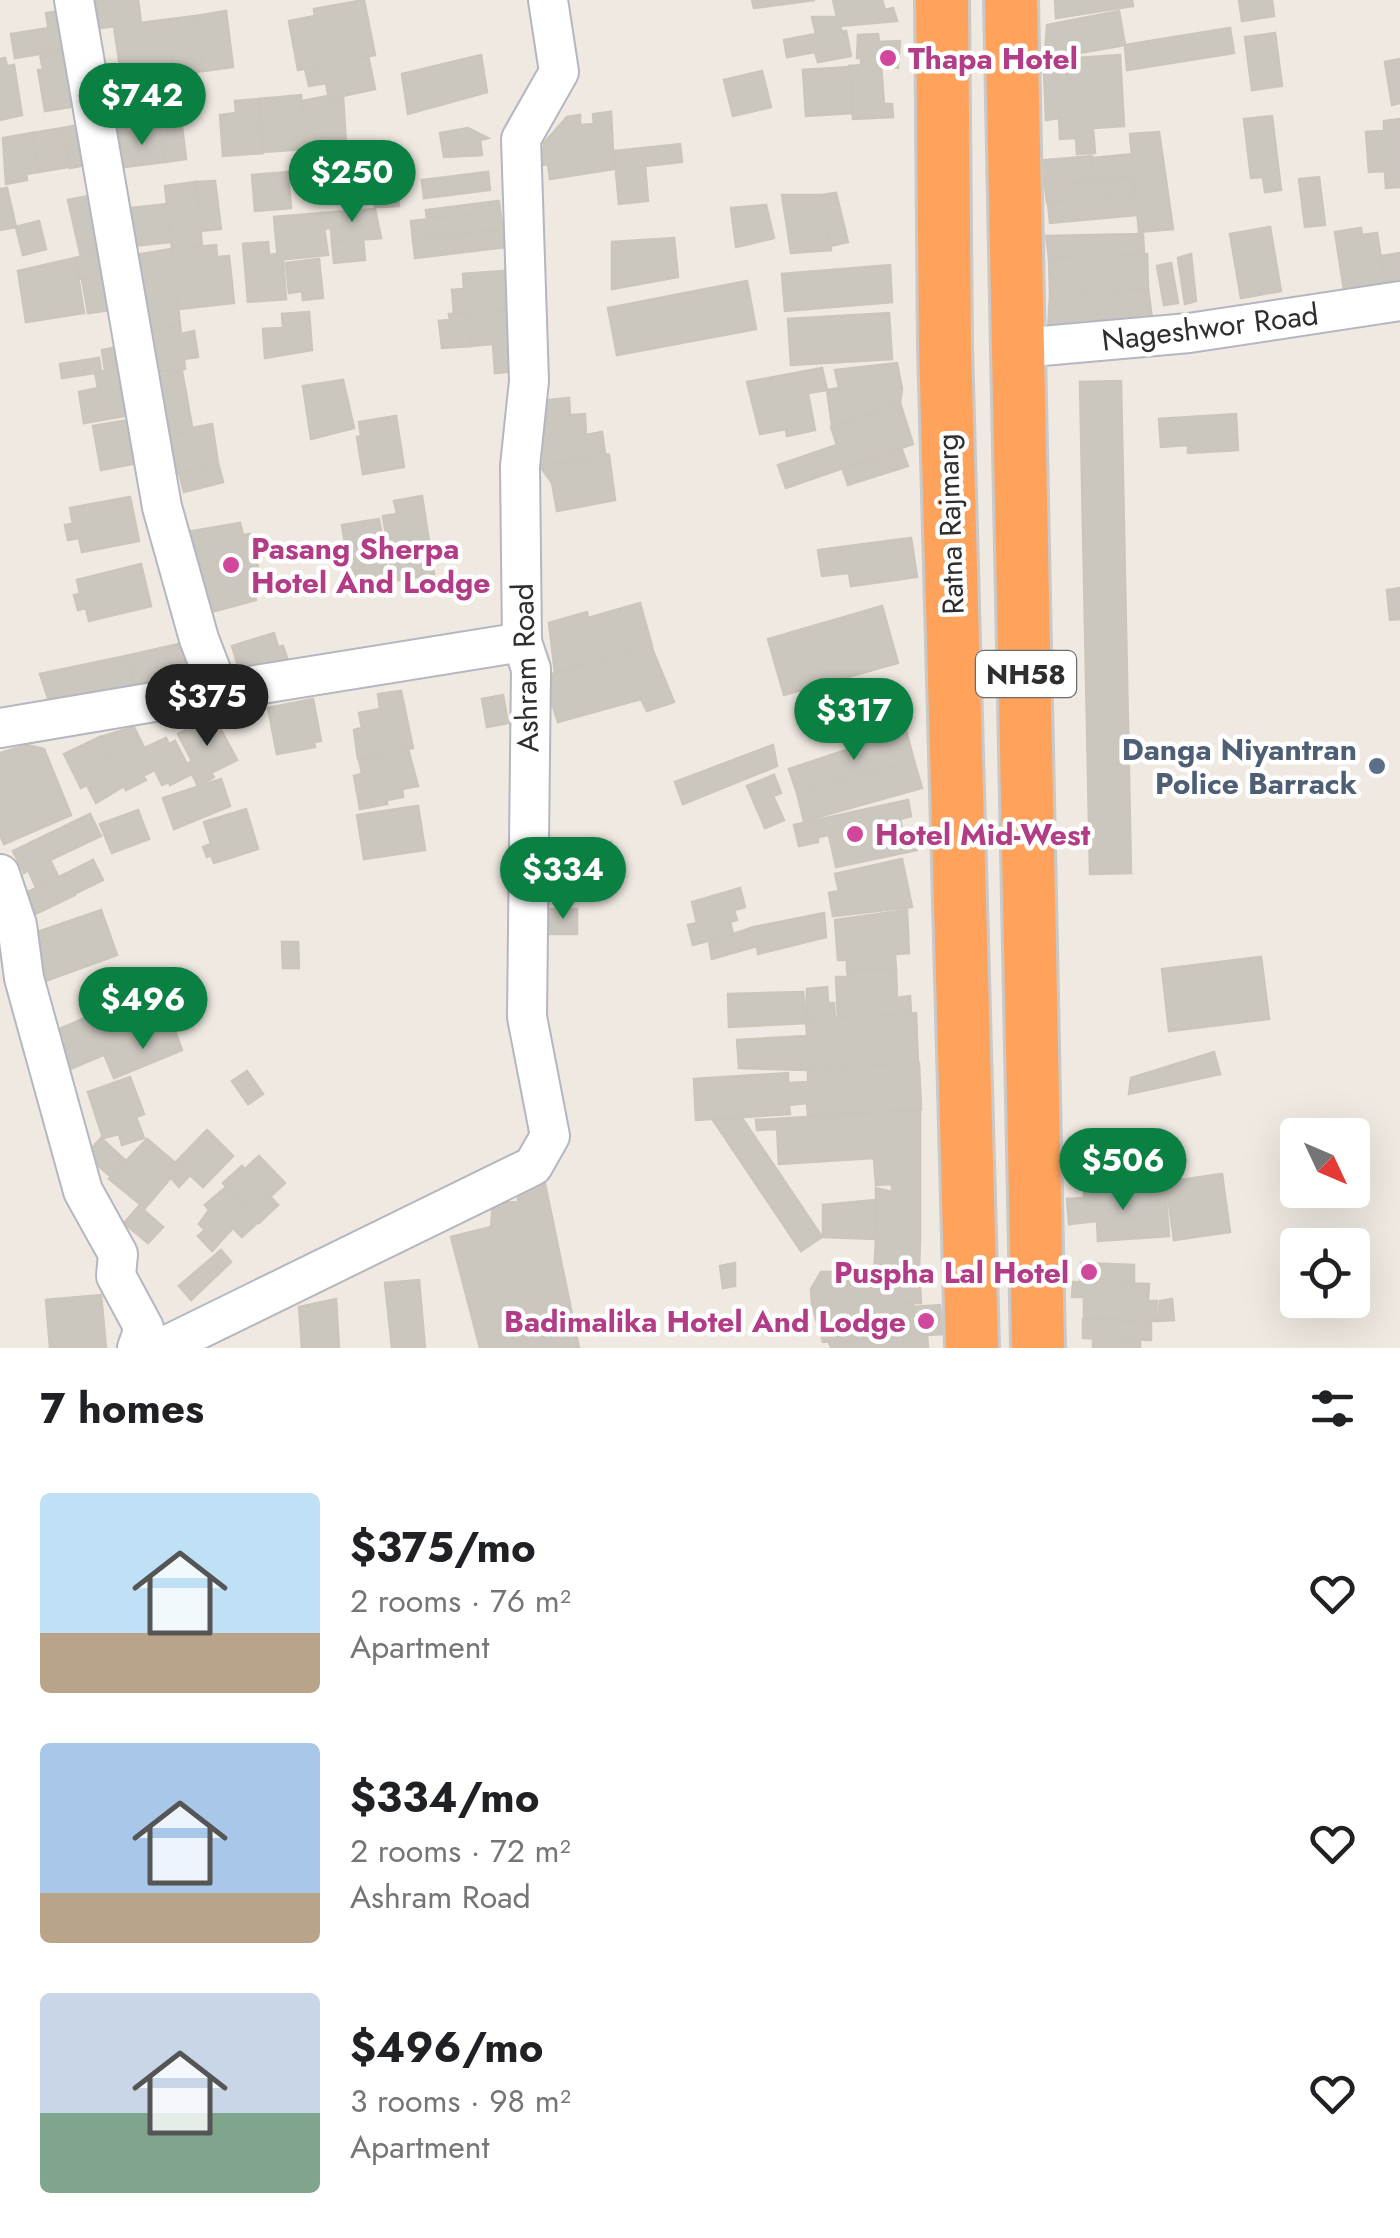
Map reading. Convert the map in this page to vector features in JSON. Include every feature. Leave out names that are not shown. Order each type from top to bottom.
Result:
[{"type":"highway","name":"Ratna Rajmarg","points":[[942,0],[945,345],[972,1348]]},
{"type":"highway","name":"NH58","points":[[1011,0],[1038,1348]]},
{"type":"street","points":[[74,0],[162,507],[219,691]]},
{"type":"street","name":"Ashram Road","points":[[161,1348],[533,1166],[550,1136],[526,1017],[531,669],[522,642],[520,466],[529,382],[521,139],[559,72],[548,0]]},
{"type":"street","name":"Nageshwor Road","points":[[1020,348],[1189,333],[1400,301]]},
{"type":"street","points":[[0,728],[522,642]]},
{"type":"street","points":[[0,874],[17,926],[24,978],[82,1191],[118,1254],[116,1276],[144,1328],[137,1348]]},
{"type":"building","points":[[96,0],[138,0],[141,23],[99,28]]},
{"type":"building","points":[[364,0],[375,55],[298,70],[289,21],[315,16],[314,9]]},
{"type":"building","points":[[752,0],[815,0],[754,8]]},
{"type":"building","points":[[833,0],[882,0],[885,10],[893,8],[897,21],[840,26],[842,32],[846,31],[851,56],[818,62],[815,52],[787,57],[784,40],[816,34],[812,17],[837,17]]},
{"type":"building","points":[[1055,0],[1132,0],[1133,6],[1056,18]]},
{"type":"building","points":[[1239,0],[1272,0],[1274,16],[1242,21]]},
{"type":"building","points":[[73,9],[80,49],[52,52],[46,13]]},
{"type":"building","points":[[226,11],[233,67],[203,71],[196,16]]},
{"type":"building","points":[[1119,11],[1125,45],[1068,55],[1067,68],[1044,71],[1047,25]]},
{"type":"building","points":[[196,16],[203,71],[180,74],[181,86],[124,95],[114,26]]},
{"type":"building","points":[[49,28],[52,52],[15,58],[11,34]]},
{"type":"building","points":[[1230,28],[1234,53],[1127,70],[1125,45]]},
{"type":"building","points":[[1275,33],[1282,86],[1252,90],[1245,37]]},
{"type":"building","points":[[878,34],[879,42],[900,41],[898,68],[861,65],[861,58],[857,58],[858,35]]},
{"type":"building","points":[[80,49],[89,104],[45,111],[38,70],[43,70],[40,54]]},
{"type":"building","points":[[481,55],[487,92],[408,114],[402,74]]},
{"type":"building","points":[[1120,55],[1124,126],[1093,128],[1095,153],[1077,154],[1076,138],[1060,139],[1059,118],[1046,120],[1044,71],[1079,68],[1078,58]]},
{"type":"building","points":[[368,56],[375,89],[329,99],[326,83],[309,86],[305,69]]},
{"type":"building","points":[[5,58],[7,66],[14,65],[22,115],[0,120],[0,59]]},
{"type":"building","points":[[1400,59],[1400,103],[1392,105],[1385,62]]},
{"type":"building","points":[[881,64],[884,104],[892,104],[893,117],[853,119],[849,66]]},
{"type":"building","points":[[850,67],[853,113],[806,116],[803,70]]},
{"type":"building","points":[[762,71],[771,107],[733,116],[724,80]]},
{"type":"building","points":[[177,87],[186,159],[165,162],[154,91]]},
{"type":"building","points":[[154,91],[160,128],[119,134],[114,96]]},
{"type":"building","points":[[301,95],[306,149],[263,152],[259,99]]},
{"type":"building","points":[[343,96],[346,144],[306,147],[302,101]]},
{"type":"building","points":[[259,99],[263,153],[223,156],[220,115],[236,113],[235,101]]},
{"type":"building","points":[[611,112],[614,169],[550,179],[548,164],[536,166],[534,149],[544,148],[567,117],[580,115],[580,125],[594,124],[593,114]]},
{"type":"building","points":[[1272,116],[1281,190],[1265,192],[1263,177],[1251,178],[1244,119]]},
{"type":"building","points":[[1400,119],[1400,187],[1386,188],[1385,171],[1369,172],[1366,132],[1384,131],[1384,121]]},
{"type":"building","points":[[88,123],[96,163],[70,168],[63,128]]},
{"type":"building","points":[[63,128],[69,167],[38,172],[32,133]]},
{"type":"building","points":[[160,128],[165,162],[124,167],[119,134]]},
{"type":"building","points":[[468,128],[488,138],[480,140],[482,155],[444,157],[440,133]]},
{"type":"building","points":[[1159,132],[1173,229],[1139,232],[1130,134]]},
{"type":"building","points":[[32,133],[38,172],[26,174],[27,180],[6,184],[3,138]]},
{"type":"building","points":[[680,144],[682,162],[645,166],[648,201],[619,204],[614,151]]},
{"type":"building","points":[[1132,154],[1134,177],[1094,180],[1092,158]]},
{"type":"building","points":[[1092,156],[1094,180],[1038,186],[1036,161]]},
{"type":"building","points":[[395,158],[399,206],[375,207],[374,199],[357,200],[354,161]]},
{"type":"building","points":[[288,172],[291,208],[255,211],[252,175]]},
{"type":"building","points":[[488,172],[490,190],[424,198],[422,180]]},
{"type":"building","points":[[1134,177],[1135,195],[1047,203],[1045,185]]},
{"type":"building","points":[[1319,177],[1325,225],[1305,227],[1299,179]]},
{"type":"building","points":[[215,181],[221,229],[201,231],[196,182]]},
{"type":"building","points":[[196,182],[202,246],[172,249],[165,186]]},
{"type":"building","points":[[7,188],[16,227],[0,230],[0,189]]},
{"type":"building","points":[[836,193],[848,242],[830,246],[821,195]]},
{"type":"building","points":[[93,195],[110,250],[81,257],[68,200]]},
{"type":"building","points":[[782,195],[821,195],[831,250],[791,253]]},
{"type":"building","points":[[1135,195],[1138,215],[1050,223],[1048,203]]},
{"type":"building","points":[[499,201],[500,211],[427,219],[426,210]]},
{"type":"building","points":[[167,204],[171,242],[134,246],[129,208]]},
{"type":"building","points":[[766,205],[774,238],[736,247],[731,208]]},
{"type":"building","points":[[375,209],[381,238],[332,242],[331,228],[323,229],[322,213]]},
{"type":"building","points":[[500,211],[503,229],[413,240],[411,221]]},
{"type":"building","points":[[322,213],[328,255],[278,260],[274,217]]},
{"type":"building","points":[[39,221],[46,249],[23,255],[16,227]]},
{"type":"building","points":[[1270,227],[1281,291],[1241,298],[1230,234]]},
{"type":"building","points":[[1361,228],[1362,235],[1377,233],[1386,290],[1345,297],[1335,232]]},
{"type":"building","points":[[512,229],[514,246],[415,258],[413,240]]},
{"type":"building","points":[[1143,234],[1144,254],[1049,258],[1046,236]]},
{"type":"building","points":[[674,238],[678,277],[612,289],[612,242]]},
{"type":"building","points":[[363,239],[365,260],[334,263],[332,242]]},
{"type":"building","points":[[268,242],[269,255],[277,254],[278,260],[283,259],[286,299],[248,302],[243,244]]},
{"type":"building","points":[[216,245],[217,257],[229,256],[234,303],[178,309],[172,249]]},
{"type":"building","points":[[172,249],[180,325],[143,331],[129,256]]},
{"type":"building","points":[[109,250],[113,274],[79,279],[75,258]]},
{"type":"building","points":[[1400,253],[1400,289],[1386,290],[1381,256]]},
{"type":"building","points":[[1147,254],[1148,289],[1050,294],[1049,258]]},
{"type":"building","points":[[1191,254],[1196,301],[1185,304],[1178,258]]},
{"type":"building","points":[[75,258],[84,313],[26,322],[18,271]]},
{"type":"building","points":[[319,259],[323,298],[303,300],[302,291],[289,293],[286,263]]},
{"type":"building","points":[[1171,263],[1178,303],[1164,305],[1157,266]]},
{"type":"building","points":[[890,265],[892,302],[785,311],[782,274]]},
{"type":"building","points":[[515,270],[519,309],[454,314],[452,290],[464,289],[463,274]]},
{"type":"building","points":[[113,274],[119,309],[88,313],[82,279]]},
{"type":"building","points":[[747,281],[756,329],[617,355],[608,308]]},
{"type":"building","points":[[1148,289],[1153,326],[1048,334],[1050,294]]},
{"type":"building","points":[[519,309],[524,370],[495,373],[493,344],[471,346],[468,313]]},
{"type":"building","points":[[309,312],[312,350],[265,358],[263,329],[283,328],[282,314]]},
{"type":"building","points":[[468,313],[471,346],[442,348],[439,321],[450,320],[449,314]]},
{"type":"building","points":[[889,313],[892,359],[791,365],[788,319]]},
{"type":"building","points":[[180,325],[181,334],[194,331],[198,357],[184,359],[185,369],[150,374],[143,331]]},
{"type":"building","points":[[124,346],[135,414],[84,423],[79,392],[98,388],[95,373],[105,371],[102,350]]},
{"type":"building","points":[[99,358],[101,372],[62,378],[60,364]]},
{"type":"building","points":[[897,363],[902,389],[900,403],[832,426],[827,390],[839,388],[835,370]]},
{"type":"building","points":[[822,368],[827,390],[808,393],[815,430],[787,436],[786,429],[760,434],[747,382]]},
{"type":"building","points":[[182,371],[193,432],[164,437],[157,376]]},
{"type":"building","points":[[343,380],[354,428],[311,439],[303,386]]},
{"type":"building","points":[[1121,381],[1131,873],[1090,874],[1080,382]]},
{"type":"building","points":[[569,398],[570,415],[585,414],[586,435],[602,432],[605,454],[609,455],[540,466],[531,402]]},
{"type":"building","points":[[900,403],[913,444],[786,488],[778,465],[837,445],[831,427]]},
{"type":"building","points":[[1236,414],[1238,450],[1188,453],[1188,445],[1161,447],[1159,419]]},
{"type":"building","points":[[396,416],[404,467],[363,474],[357,437],[361,436],[359,422]]},
{"type":"building","points":[[135,419],[143,462],[101,470],[93,426]]},
{"type":"building","points":[[212,424],[218,463],[170,475],[163,437]]},
{"type":"building","points":[[902,450],[908,466],[848,485],[843,470]]},
{"type":"building","points":[[609,455],[615,500],[557,511],[552,483],[540,466]]},
{"type":"building","points":[[218,463],[223,482],[184,492],[179,473]]},
{"type":"building","points":[[422,496],[434,574],[393,581],[383,516],[397,514],[394,501]]},
{"type":"building","points":[[130,497],[139,541],[82,552],[79,538],[68,540],[65,525],[73,524],[70,508]]},
{"type":"building","points":[[379,519],[389,581],[352,587],[342,525]]},
{"type":"building","points":[[240,523],[243,535],[250,534],[260,575],[250,577],[256,600],[208,613],[187,532]]},
{"type":"building","points":[[911,538],[917,577],[851,586],[849,573],[822,576],[818,550]]},
{"type":"building","points":[[141,564],[151,606],[89,621],[86,608],[78,610],[74,595],[80,594],[77,580]]},
{"type":"building","points":[[1400,588],[1400,619],[1390,620],[1387,590]]},
{"type":"building","points":[[640,603],[652,646],[555,673],[549,623],[587,612],[588,618]]},
{"type":"building","points":[[882,606],[898,663],[784,695],[768,639]]},
{"type":"building","points":[[274,633],[291,670],[244,685],[232,646]]},
{"type":"building","points":[[192,641],[200,669],[137,690],[126,656]]},
{"type":"building","points":[[651,646],[674,702],[647,711],[641,699],[558,722],[552,703],[552,674]]},
{"type":"building","points":[[126,656],[135,686],[53,713],[40,674]]},
{"type":"building","points":[[401,691],[413,748],[358,759],[354,730],[362,728],[359,713],[380,709],[378,694]]},
{"type":"building","points":[[888,692],[901,732],[848,748],[843,732],[837,734],[832,718],[838,708]]},
{"type":"building","points":[[503,695],[508,723],[487,727],[482,699]]},
{"type":"building","points":[[313,699],[321,741],[314,742],[315,747],[277,754],[268,708]]},
{"type":"building","points":[[219,713],[225,725],[220,728],[237,760],[211,773],[214,777],[198,786],[187,764],[192,761],[178,734]]},
{"type":"building","points":[[134,727],[155,770],[143,776],[146,780],[126,790],[100,737]]},
{"type":"building","points":[[906,730],[914,761],[797,793],[789,769]]},
{"type":"building","points":[[100,737],[124,786],[96,803],[87,785],[81,788],[64,754]]},
{"type":"building","points":[[166,738],[169,744],[175,741],[192,774],[162,785],[144,748]]},
{"type":"building","points":[[27,745],[44,749],[71,815],[4,844],[0,835],[0,753]]},
{"type":"building","points":[[773,745],[777,766],[683,804],[675,782]]},
{"type":"building","points":[[408,749],[418,786],[402,789],[403,797],[387,800],[387,804],[360,809],[354,776],[362,774],[359,759]]},
{"type":"building","points":[[914,761],[922,788],[804,821],[797,793]]},
{"type":"building","points":[[774,775],[781,793],[773,796],[784,820],[765,828],[747,786]]},
{"type":"building","points":[[221,779],[230,806],[174,829],[163,798]]},
{"type":"building","name":"Hotel Mid-West","points":[[908,800],[911,816],[900,819],[903,833],[913,831],[917,850],[836,867],[829,835],[799,846],[794,825]]},
{"type":"building","points":[[418,806],[425,850],[364,859],[357,815]]},
{"type":"building","points":[[246,809],[258,849],[214,863],[203,847],[211,844],[204,822]]},
{"type":"building","points":[[138,810],[149,839],[112,853],[100,824]]},
{"type":"building","points":[[90,814],[101,836],[50,860],[58,876],[36,887],[13,851]]},
{"type":"building","points":[[611,842],[613,876],[580,878],[578,845]]},
{"type":"building","points":[[902,859],[912,907],[833,916],[829,893],[839,891],[835,874]]},
{"type":"building","points":[[93,860],[103,880],[74,894],[65,874]]},
{"type":"building","points":[[65,874],[75,895],[33,915],[26,901],[32,898],[28,892]]},
{"type":"building","points":[[740,888],[745,907],[734,910],[737,920],[730,922],[733,934],[693,945],[688,925],[697,923],[692,902]]},
{"type":"building","points":[[549,909],[577,909],[577,934],[549,934]]},
{"type":"building","points":[[101,910],[117,955],[40,983],[34,933]]},
{"type":"building","points":[[907,910],[909,953],[895,954],[896,970],[847,969],[847,960],[838,960],[835,920]]},
{"type":"building","points":[[824,913],[826,937],[758,954],[757,946],[712,959],[709,942],[754,927]]},
{"type":"building","points":[[282,942],[298,942],[299,968],[283,968]]},
{"type":"building","points":[[1261,957],[1269,1019],[1169,1031],[1162,969]]},
{"type":"building","points":[[847,969],[896,970],[897,998],[910,996],[911,1013],[838,1018],[836,977],[848,977]]},
{"type":"building","points":[[827,987],[828,1003],[834,1003],[835,1018],[806,1020],[807,989]]},
{"type":"building","points":[[803,992],[806,1023],[729,1027],[728,994]]},
{"type":"building","points":[[111,1007],[119,1024],[132,1018],[137,1041],[65,1071],[50,1033]]},
{"type":"building","points":[[916,1013],[918,1063],[808,1070],[739,1068],[737,1040],[807,1036],[806,1020]]},
{"type":"building","points":[[173,1026],[182,1050],[114,1078],[104,1054]]},
{"type":"building","points":[[1214,1052],[1220,1074],[1129,1094],[1131,1078]]},
{"type":"building","points":[[919,1063],[921,1109],[808,1116],[807,1103],[789,1105],[790,1114],[696,1120],[694,1079],[788,1073],[788,1083],[808,1082],[808,1070]]},
{"type":"building","points":[[247,1071],[263,1094],[248,1104],[232,1081]]},
{"type":"building","points":[[130,1077],[144,1114],[136,1117],[144,1138],[122,1145],[119,1134],[103,1138],[88,1092]]},
{"type":"building","points":[[920,1110],[920,1240],[876,1239],[876,1188],[892,1192],[892,1184],[876,1185],[874,1158],[779,1164],[777,1129],[757,1130],[756,1120]]},
{"type":"building","points":[[742,1118],[822,1237],[801,1251],[713,1120]]},
{"type":"building","points":[[207,1130],[233,1156],[203,1187],[190,1175],[179,1187],[172,1179],[182,1169],[176,1162]]},
{"type":"building","points":[[101,1138],[125,1160],[110,1176],[86,1155]]},
{"type":"building","points":[[147,1139],[180,1167],[145,1208],[109,1179]]},
{"type":"building","points":[[259,1156],[285,1183],[270,1197],[245,1169]]},
{"type":"building","points":[[242,1166],[278,1205],[259,1223],[223,1183]]},
{"type":"building","points":[[1222,1174],[1230,1232],[1174,1240],[1166,1182]]},
{"type":"building","points":[[544,1179],[579,1348],[480,1348],[451,1237],[491,1227],[493,1203],[518,1202],[518,1186]]},
{"type":"building","points":[[1165,1186],[1169,1236],[1098,1241],[1097,1221],[1069,1224],[1067,1199],[1084,1198],[1084,1192]]},
{"type":"building","points":[[226,1187],[258,1222],[242,1237],[233,1228],[212,1251],[198,1236],[205,1230],[199,1224],[209,1210],[205,1205]]},
{"type":"building","points":[[875,1200],[876,1239],[823,1237],[823,1205]]},
{"type":"building","points":[[139,1206],[163,1227],[148,1243],[124,1223]]},
{"type":"building","points":[[876,1239],[920,1240],[919,1271],[874,1274]]},
{"type":"building","points":[[221,1250],[231,1262],[191,1300],[179,1286]]},
{"type":"building","points":[[735,1263],[735,1286],[723,1288],[720,1266]]},
{"type":"building","points":[[1081,1263],[1134,1265],[1134,1284],[1080,1282]]},
{"type":"building","points":[[919,1271],[921,1303],[812,1305],[811,1289],[821,1272]]},
{"type":"building","points":[[419,1280],[425,1348],[392,1348],[385,1283]]},
{"type":"building","points":[[1073,1282],[1149,1284],[1148,1301],[1157,1301],[1156,1321],[1084,1318],[1084,1297],[1072,1297]]},
{"type":"building","points":[[101,1295],[106,1348],[50,1348],[46,1300]]},
{"type":"building","points":[[336,1299],[339,1348],[302,1348],[299,1307]]},
{"type":"building","points":[[1172,1299],[1174,1320],[1158,1321],[1160,1301]]},
{"type":"building","points":[[913,1304],[910,1336],[823,1342],[812,1305]]},
{"type":"building","points":[[940,1305],[942,1334],[910,1336],[913,1307]]},
{"type":"building","points":[[1083,1319],[1151,1323],[1151,1340],[1083,1338]]},
{"type":"building","points":[[927,1335],[928,1348],[831,1348],[829,1342]]},
{"type":"building","points":[[1093,1338],[1140,1340],[1140,1348],[1093,1348]]},
{"type":"place","name":"Thapa Hotel","points":[[888,58]]},
{"type":"place","name":"Pasang Sherpa Hotel And Lodge","points":[[231,565]]},
{"type":"place","name":"Danga Niyantran Police Barrack","points":[[1377,766]]},
{"type":"place","name":"Hotel Mid-West","points":[[855,834]]},
{"type":"place","name":"Puspha Lal Hotel","points":[[1089,1272]]},
{"type":"place","name":"Badimalika Hotel And Lodge","points":[[926,1321]]}]
